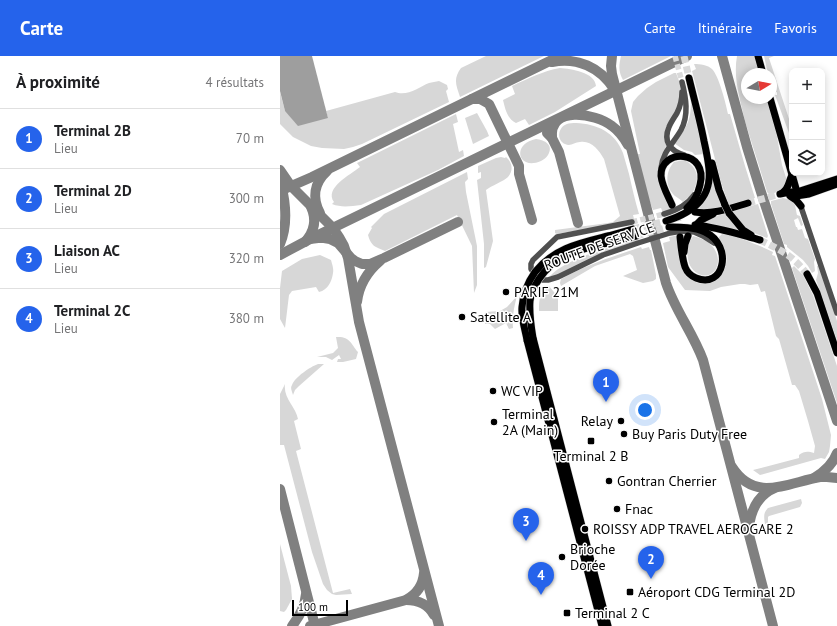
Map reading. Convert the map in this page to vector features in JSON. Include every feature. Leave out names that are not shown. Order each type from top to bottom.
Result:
[{"type":"main road","points":[[758,56],[761,68]]},
{"type":"main road","points":[[666,221],[685,214],[699,203],[705,194],[708,184],[709,170],[701,124],[689,78]]},
{"type":"main road","points":[[772,104],[789,163]]},
{"type":"main road","points":[[666,221],[706,226],[760,240],[743,230],[725,210],[706,134],[701,124]]},
{"type":"main road","points":[[666,221],[683,212],[690,205],[698,192],[701,181],[699,167],[694,160],[687,156],[674,157],[669,160],[662,169],[661,174],[665,190],[674,204]]},
{"type":"main road","points":[[780,194],[786,190],[791,176]]},
{"type":"main road","points":[[793,176],[801,193]]},
{"type":"main road","points":[[780,194],[790,192],[801,193],[837,178]]},
{"type":"main road","points":[[790,196],[837,184]]},
{"type":"main road","points":[[780,194],[790,196],[801,206]]},
{"type":"main road","points":[[697,224],[709,215],[748,203]]},
{"type":"main road","points":[[695,212],[705,213],[725,210]]},
{"type":"main road","points":[[666,221],[704,231],[718,243],[722,250],[723,260],[721,268],[716,275],[710,279],[698,280],[688,273],[685,267],[680,237]]},
{"type":"main road","points":[[602,626],[527,340],[522,308],[526,288],[530,279],[540,266],[551,256],[564,249],[579,244],[634,233],[582,249],[555,261],[544,271],[536,284],[530,299],[530,318],[533,338],[608,626]]},
{"type":"main road","points":[[684,260],[685,244],[688,236]]},
{"type":"main road","points":[[807,274],[817,293],[837,353]]},
{"type":"street","points":[[661,174],[663,159],[669,146],[682,129],[685,120],[687,104],[682,82],[680,105],[668,129],[667,140],[669,146],[676,153],[687,156]]},
{"type":"street","points":[[801,193],[801,206],[837,313]]},
{"type":"street","name":"ROUTE DE SERVICE","points":[[632,222],[557,237],[533,260],[531,269],[542,280],[548,280],[558,277],[603,255],[638,243],[682,232],[694,232],[703,236],[712,241],[722,250]]},
{"type":"shaded area","points":[[280,56],[312,56],[328,118],[298,126],[285,111],[280,91]]},
{"type":"shaded area","points":[[486,56],[544,56],[460,97],[456,82],[458,72],[461,68]]},
{"type":"shaded area","points":[[621,56],[671,56],[623,80],[619,68]]},
{"type":"shaded area","points":[[737,56],[755,56],[759,68],[741,68],[741,104],[770,104],[782,165],[787,181],[782,189],[776,193],[769,194],[767,192],[745,121],[739,97],[736,80]]},
{"type":"shaded area","points":[[764,56],[774,56],[769,58],[772,68],[767,68]]},
{"type":"shaded area","points":[[694,64],[704,65],[712,69],[715,73],[722,90],[728,114],[730,114],[755,198],[729,206],[721,182],[692,71],[696,69]]},
{"type":"shaded area","points":[[560,68],[576,70],[587,74],[595,81],[596,86],[555,112],[529,125],[525,119],[516,123],[510,119],[503,100],[515,94],[512,86],[541,73]]},
{"type":"shaded area","points":[[676,73],[681,86],[681,95],[678,107],[665,135],[666,146],[660,166],[663,190],[672,210],[663,213],[661,208],[653,210],[634,160],[638,154],[640,154],[631,111],[633,102],[647,88]]},
{"type":"shaded area","points":[[439,81],[447,85],[448,89],[446,91],[449,102],[353,147],[344,149],[311,146],[293,137],[280,124],[280,92],[285,111],[328,118],[326,111],[395,92],[404,93],[413,91],[429,83]]},
{"type":"shaded area","points":[[777,82],[789,119],[789,133],[777,100]]},
{"type":"shaded area","points":[[691,96],[704,154],[695,155],[674,143],[686,127],[690,117]]},
{"type":"shaded area","points":[[477,113],[489,136],[473,144],[465,118]]},
{"type":"shaded area","points":[[456,114],[458,122],[453,124],[459,152],[463,150],[464,156],[438,170],[361,205],[343,206],[332,204],[334,202],[332,192],[335,187],[360,167],[357,163]]},
{"type":"shaded area","points":[[576,123],[591,125],[604,130],[620,146],[639,214],[633,215],[634,219],[614,224],[557,234],[555,233],[555,230],[613,222],[620,216],[604,159],[600,152],[588,143],[578,142],[567,145],[560,140],[559,134],[562,128],[568,124]]},
{"type":"shaded area","points":[[536,139],[548,144],[550,151],[548,155],[541,161],[533,163],[523,160],[520,156],[523,146]]},
{"type":"shaded area","points":[[501,157],[506,157],[508,159],[512,169],[508,177],[486,190],[493,241],[486,267],[484,268],[484,244],[477,180],[481,178],[481,172],[478,173],[478,166]]},
{"type":"shaded area","points":[[684,160],[692,165],[696,172],[697,181],[691,195],[683,202],[675,196],[669,188],[667,179],[669,170],[674,162]]},
{"type":"shaded area","points":[[467,172],[468,179],[465,182],[466,192],[477,246],[477,285],[474,293],[472,246],[457,215],[385,251],[374,246],[368,235],[372,228],[371,227],[384,214]]},
{"type":"shaded area","points":[[713,175],[723,207],[707,210],[698,208]]},
{"type":"shaded area","points":[[783,198],[793,202],[797,215],[800,216],[803,225],[801,226],[798,218],[794,220],[798,230],[802,229],[805,238],[808,239],[815,259],[815,271],[812,273],[803,260],[784,244],[771,204],[771,201]]},
{"type":"shaded area","points":[[758,204],[768,236],[767,238],[746,228],[732,211]]},
{"type":"shaded area","points":[[726,213],[745,234],[702,224],[711,218]]},
{"type":"shaded area","points":[[722,234],[754,244],[773,252],[772,255],[775,256],[822,399],[831,435],[829,452],[825,459],[821,458],[760,475],[753,470],[799,458],[799,455],[804,452],[814,453],[815,446],[799,391],[795,385],[792,385],[779,339],[776,336],[765,291],[761,292],[758,284],[740,284],[721,287],[710,291],[685,290],[668,267],[663,243],[670,241],[669,237],[679,235],[687,275],[695,282],[704,284],[712,282],[719,277],[724,270],[727,260],[725,250],[719,240],[719,237]]},
{"type":"shaded area","points":[[693,236],[706,241],[716,251],[718,260],[717,266],[713,273],[709,275],[705,276],[697,273],[689,263],[688,249],[689,243]]},
{"type":"shaded area","points":[[639,239],[639,241],[554,277],[550,276],[558,269],[579,258]]},
{"type":"shaded area","points":[[641,247],[642,249],[649,247],[651,250],[656,275],[656,279],[653,281],[643,283],[623,276],[637,270],[633,256],[630,254],[595,266],[561,286],[561,279],[580,269]]},
{"type":"shaded area","points":[[320,255],[331,260],[333,271],[331,282],[325,289],[319,292],[316,287],[292,291],[289,295],[285,328],[280,319],[280,288],[282,271],[302,259]]},
{"type":"shaded area","points":[[819,265],[837,321],[837,340],[816,280],[818,273],[817,266]]},
{"type":"shaded area","points":[[794,266],[803,275],[813,295],[837,366],[837,403],[792,268]]},
{"type":"shaded area","points":[[549,286],[558,297],[558,311],[539,311],[540,297]]},
{"type":"shaded area","points":[[517,296],[513,328],[509,329],[506,323],[495,329],[490,324],[485,324],[485,321],[498,319],[497,315],[493,314],[484,316],[486,312],[500,311],[507,307]]},
{"type":"shaded area","points":[[336,337],[341,337],[350,341],[358,352],[356,359],[337,362],[338,359],[341,359],[339,355],[332,360],[326,357],[317,357],[333,353],[338,348]]},
{"type":"shaded area","points":[[318,364],[324,364],[295,390],[293,395],[291,387],[296,379],[311,367]]},
{"type":"shaded area","points":[[285,384],[286,394],[298,419],[294,421],[301,449],[296,451],[333,593],[350,589],[352,594],[336,595],[327,590],[323,584],[312,552],[284,445],[280,445],[280,394]]},
{"type":"shaded area","points":[[801,499],[802,503],[800,507],[769,516],[768,523],[765,524],[764,517],[768,508]]},
{"type":"shaded area","points":[[280,544],[291,586],[292,599],[284,612],[280,611]]},
{"type":"taxiway","points":[[280,191],[312,177],[560,56]]},
{"type":"taxiway","points":[[612,56],[612,74],[666,283],[674,303],[703,360],[773,626]]},
{"type":"taxiway","points":[[310,239],[687,56]]},
{"type":"taxiway","points":[[722,56],[761,192],[837,421]]},
{"type":"taxiway","points":[[552,62],[570,61],[587,65],[602,75],[614,89]]},
{"type":"taxiway","points":[[472,99],[480,99],[489,104],[519,166],[519,174],[532,220]]},
{"type":"taxiway","points":[[552,138],[553,127],[558,120],[565,116],[585,115],[604,121],[612,126],[617,130],[628,145]]},
{"type":"taxiway","points":[[547,133],[552,138],[559,152],[578,223]]},
{"type":"taxiway","points":[[280,170],[291,186],[333,228],[344,246],[348,258],[359,322],[439,626]]},
{"type":"taxiway","points":[[320,213],[315,196],[319,181],[327,171]]},
{"type":"taxiway","points":[[280,244],[283,237],[285,222],[284,199],[281,184]]},
{"type":"taxiway","points":[[305,242],[311,234],[314,226],[314,217],[311,207]]},
{"type":"taxiway","points":[[280,255],[310,239],[324,238],[338,243],[355,261],[362,264],[370,264],[458,222]]},
{"type":"taxiway","points":[[357,302],[364,279],[380,261]]},
{"type":"taxiway","points":[[814,478],[828,467],[837,453]]},
{"type":"taxiway","points":[[732,467],[741,478],[751,485],[761,488],[784,486],[820,477],[837,478]]},
{"type":"taxiway","points":[[749,527],[756,503],[769,491],[775,488]]},
{"type":"taxiway","points":[[280,489],[315,626]]},
{"type":"taxiway","points":[[310,626],[406,600],[419,589],[424,573]]},
{"type":"taxiway","points":[[292,626],[302,611],[306,594]]},
{"type":"taxiway","points":[[406,600],[415,601],[426,605],[434,615]]},
{"type":"tunnel","points":[[675,56],[682,82]]},
{"type":"tunnel","points":[[684,56],[689,78]]},
{"type":"tunnel","points":[[748,203],[780,194]]},
{"type":"tunnel","points":[[672,205],[678,221],[680,233]]},
{"type":"tunnel","points":[[632,222],[664,214]]},
{"type":"tunnel","points":[[633,229],[666,221]]},
{"type":"tunnel","points":[[636,236],[669,227]]},
{"type":"tunnel","points":[[760,240],[786,254],[807,274]]},
{"type":"place","name":"PARIF 21M","points":[[506,292]]},
{"type":"place","name":"Satellite A","points":[[462,317]]},
{"type":"place","name":"WC VIP","points":[[493,391]]},
{"type":"place","name":"Terminal 2B","points":[[606,402]]},
{"type":"place","name":"Relay","points":[[621,421]]},
{"type":"place","name":"Terminal 2A (Main)","points":[[494,422]]},
{"type":"place","name":"Buy Paris Duty Free","points":[[624,434]]},
{"type":"place","name":"Terminal 2 B","points":[[591,441]]},
{"type":"place","name":"Gontran Cherrier","points":[[609,481]]},
{"type":"place","name":"Fnac","points":[[617,509]]},
{"type":"place","name":"ROISSY ADP TRAVEL AEROGARE 2","points":[[585,529]]},
{"type":"place","name":"Liaison AC","points":[[526,541]]},
{"type":"place","name":"Brioche Dorée","points":[[562,557]]},
{"type":"place","name":"Terminal 2D","points":[[651,579]]},
{"type":"place","name":"Aéroport CDG Terminal 2D","points":[[630,592]]},
{"type":"place","name":"Terminal 2C","points":[[541,595]]},
{"type":"place","name":"Terminal 2 C","points":[[567,613]]}]
